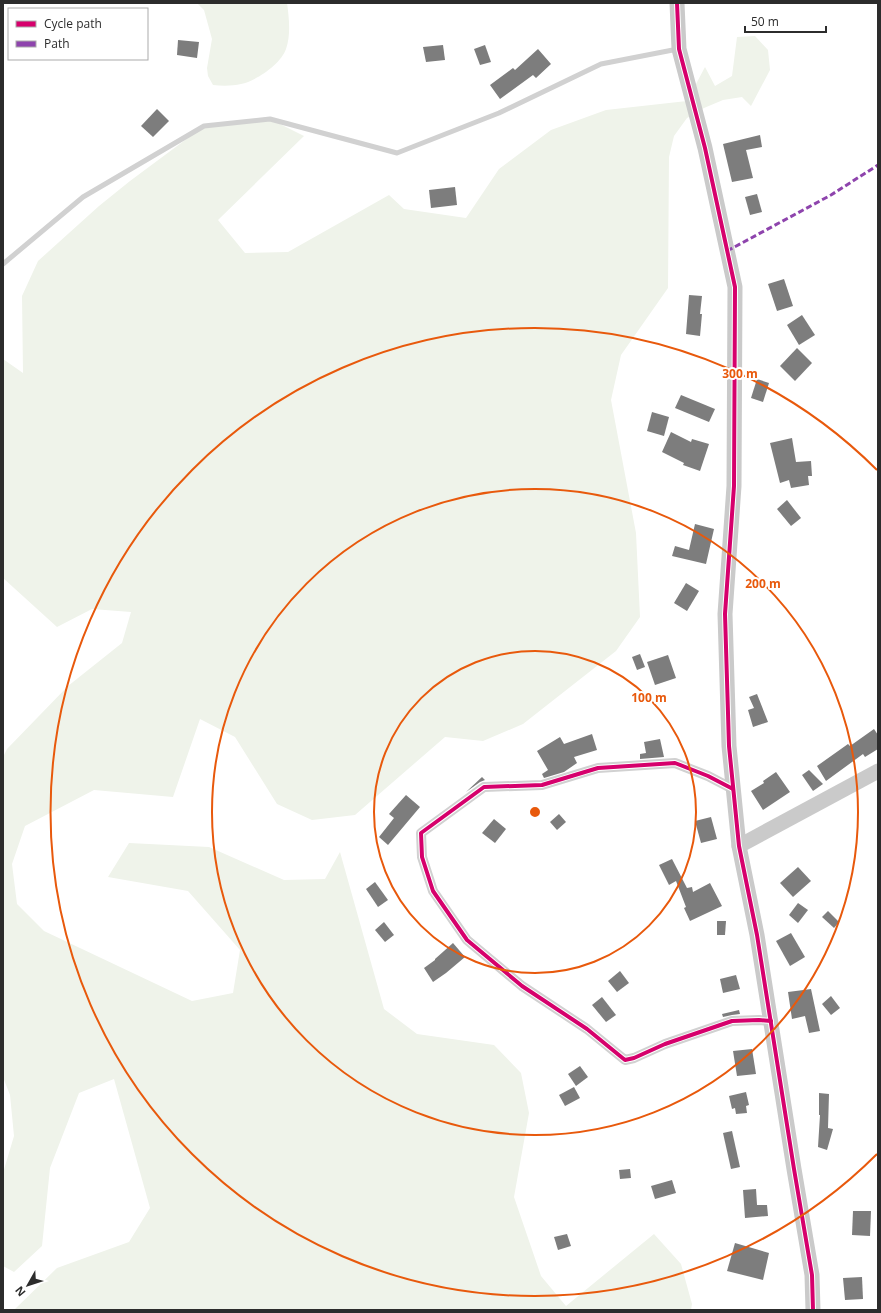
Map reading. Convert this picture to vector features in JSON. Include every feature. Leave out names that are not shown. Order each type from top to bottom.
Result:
[{"type":"street","points":[[677,3],[679,49],[705,148],[735,287],[734,486],[725,614],[729,746],[739,846],[757,935],[812,1275],[813,1310]]},
{"type":"street","points":[[733,789],[708,776],[675,763],[598,768],[542,785],[484,787],[421,833],[422,857],[433,891],[467,940],[522,986],[587,1029],[625,1060],[634,1058],[665,1044],[732,1021],[771,1021]]},
{"type":"street","points":[[739,846],[878,771]]},
{"type":"lane","points":[[3,264],[83,197],[204,126],[270,118],[396,154],[499,113],[602,64],[679,49]]},
{"type":"shaded area","points":[[197,3],[287,3],[289,32],[288,44],[283,55],[274,66],[261,76],[247,82],[238,85],[213,85],[208,76],[207,68],[212,39],[204,10]]},
{"type":"shaded area","points":[[755,36],[768,50],[770,70],[751,106],[742,97],[723,100],[704,108],[687,118],[674,136],[669,157],[668,288],[621,355],[611,400],[636,533],[640,617],[616,651],[523,724],[483,741],[445,737],[355,815],[312,820],[277,804],[235,737],[200,719],[173,797],[94,790],[25,826],[12,864],[17,904],[44,931],[192,1001],[233,993],[240,950],[188,891],[108,877],[129,843],[209,847],[284,880],[325,879],[340,852],[384,1009],[417,1034],[494,1045],[521,1073],[529,1113],[514,1197],[541,1276],[566,1306],[654,1234],[681,1264],[692,1304],[691,1310],[14,1310],[57,1268],[129,1242],[150,1208],[114,1079],[79,1093],[50,1168],[42,1246],[14,1272],[3,1266],[3,1173],[14,1136],[10,1095],[3,1077],[3,757],[7,749],[68,686],[122,643],[131,612],[92,609],[57,627],[3,578],[3,359],[23,373],[22,296],[38,261],[99,206],[204,126],[270,119],[304,136],[218,220],[245,253],[288,252],[389,195],[404,209],[466,218],[499,169],[551,130],[606,110],[687,101],[705,67],[715,86],[732,76],[737,37]]},
{"type":"building","points":[[178,40],[199,42],[197,58],[177,55]]},
{"type":"building","points":[[443,45],[445,60],[426,62],[423,47]]},
{"type":"building","points":[[485,45],[491,62],[480,65],[474,49]]},
{"type":"building","points":[[538,49],[551,64],[536,78],[533,75],[500,99],[490,85],[513,68],[515,70]]},
{"type":"building","points":[[157,109],[169,121],[153,137],[141,126]]},
{"type":"building","points":[[760,135],[762,147],[746,150],[753,178],[732,182],[723,144]]},
{"type":"building","points":[[455,187],[457,205],[431,208],[429,190]]},
{"type":"building","points":[[757,194],[762,212],[750,215],[745,197]]},
{"type":"building","points":[[784,279],[793,306],[777,311],[768,284]]},
{"type":"building","points":[[689,295],[702,296],[700,336],[686,334]]},
{"type":"building","points":[[802,315],[815,335],[799,345],[787,325]]},
{"type":"building","points":[[797,348],[812,363],[795,381],[780,366]]},
{"type":"building","points":[[757,379],[769,383],[763,402],[751,398]]},
{"type":"building","points":[[681,395],[715,409],[709,422],[675,408]]},
{"type":"building","points":[[652,412],[669,417],[664,436],[647,431]]},
{"type":"building","points":[[671,432],[691,442],[692,439],[709,444],[700,471],[683,465],[684,463],[662,452]]},
{"type":"building","points":[[792,438],[796,462],[811,461],[812,476],[808,476],[809,485],[791,488],[789,480],[780,483],[770,443]]},
{"type":"building","points":[[787,500],[801,518],[791,526],[777,509]]},
{"type":"building","points":[[695,524],[714,529],[706,564],[672,556],[675,546],[689,550]]},
{"type":"building","points":[[686,583],[699,591],[687,611],[674,603]]},
{"type":"building","points":[[640,654],[645,667],[637,670],[632,657]]},
{"type":"building","points":[[668,655],[676,678],[655,685],[647,662]]},
{"type":"building","points":[[757,694],[768,722],[753,727],[748,710],[754,708],[749,697]]},
{"type":"building","points":[[874,729],[878,735],[878,749],[865,757],[863,754],[826,781],[817,766],[848,744],[850,746]]},
{"type":"building","points":[[592,734],[597,750],[574,757],[577,763],[564,772],[544,778],[542,774],[548,770],[537,751],[560,737],[564,744]]},
{"type":"building","points":[[660,739],[664,757],[640,759],[640,754],[646,753],[644,742]]},
{"type":"building","points":[[809,770],[823,784],[813,791],[802,775]]},
{"type":"building","points":[[776,772],[790,792],[763,810],[751,791],[764,783],[763,781]]},
{"type":"building","points":[[482,777],[485,780],[466,792]]},
{"type":"building","points":[[406,795],[420,807],[388,845],[379,837],[394,818],[389,814]]},
{"type":"building","points":[[559,814],[566,822],[557,830],[550,822]]},
{"type":"building","points":[[711,817],[717,839],[701,843],[695,821]]},
{"type":"building","points":[[494,819],[506,829],[495,843],[482,833]]},
{"type":"building","points":[[672,859],[687,888],[692,887],[693,892],[710,883],[722,906],[690,921],[684,908],[686,907],[676,881],[669,885],[659,865]]},
{"type":"building","points":[[798,867],[811,881],[793,897],[780,883]]},
{"type":"building","points":[[375,882],[388,900],[378,907],[366,889]]},
{"type":"building","points":[[798,903],[808,910],[798,923],[789,915]]},
{"type":"building","points":[[828,911],[839,922],[834,928],[822,917]]},
{"type":"building","points":[[717,921],[726,921],[725,935],[717,935]]},
{"type":"building","points":[[384,922],[394,935],[385,942],[375,930]]},
{"type":"building","points":[[791,933],[805,957],[790,966],[776,941]]},
{"type":"building","points":[[453,943],[465,957],[433,982],[424,968]]},
{"type":"building","points":[[620,971],[629,983],[617,992],[608,981]]},
{"type":"building","points":[[736,975],[740,989],[723,993],[720,979]]},
{"type":"building","points":[[811,989],[820,1031],[809,1033],[805,1016],[792,1019],[788,992]]},
{"type":"building","points":[[831,996],[840,1008],[831,1015],[822,1004]]},
{"type":"building","points":[[602,997],[616,1015],[606,1022],[592,1005]]},
{"type":"building","points":[[739,1010],[740,1014],[723,1017],[722,1014]]},
{"type":"building","points":[[752,1049],[756,1074],[737,1076],[733,1051]]},
{"type":"building","points":[[580,1066],[588,1077],[576,1086],[568,1074]]},
{"type":"building","points":[[574,1087],[580,1098],[565,1106],[559,1095]]},
{"type":"building","points":[[746,1092],[749,1105],[746,1106],[747,1113],[736,1114],[735,1108],[732,1109],[729,1096]]},
{"type":"building","points":[[819,1093],[829,1094],[828,1128],[833,1129],[827,1150],[818,1147],[820,1115]]},
{"type":"building","points":[[732,1131],[740,1167],[731,1169],[723,1133]]},
{"type":"building","points":[[630,1169],[631,1178],[620,1179],[619,1170]]},
{"type":"building","points":[[672,1180],[676,1193],[655,1199],[651,1186]]},
{"type":"building","points":[[756,1189],[757,1205],[767,1205],[768,1216],[745,1218],[743,1190]]},
{"type":"building","points":[[853,1211],[871,1211],[870,1236],[852,1235]]},
{"type":"building","points":[[567,1234],[571,1246],[558,1250],[554,1237]]},
{"type":"building","points":[[735,1243],[769,1253],[763,1280],[727,1271]]},
{"type":"building","points":[[862,1277],[863,1299],[845,1300],[843,1278]]},
{"type":"marked path","points":[[727,251],[831,195],[878,165]]},
{"type":"cycle path","points":[[677,3],[679,49],[705,148],[735,287],[734,486],[725,614],[729,746],[739,846],[757,935],[812,1275],[813,1310]]},
{"type":"cycle path","points":[[733,789],[708,776],[675,763],[598,768],[542,785],[484,787],[421,833],[422,857],[433,891],[467,940],[522,986],[587,1029],[625,1060],[634,1058],[665,1044],[732,1021],[771,1021]]}]
